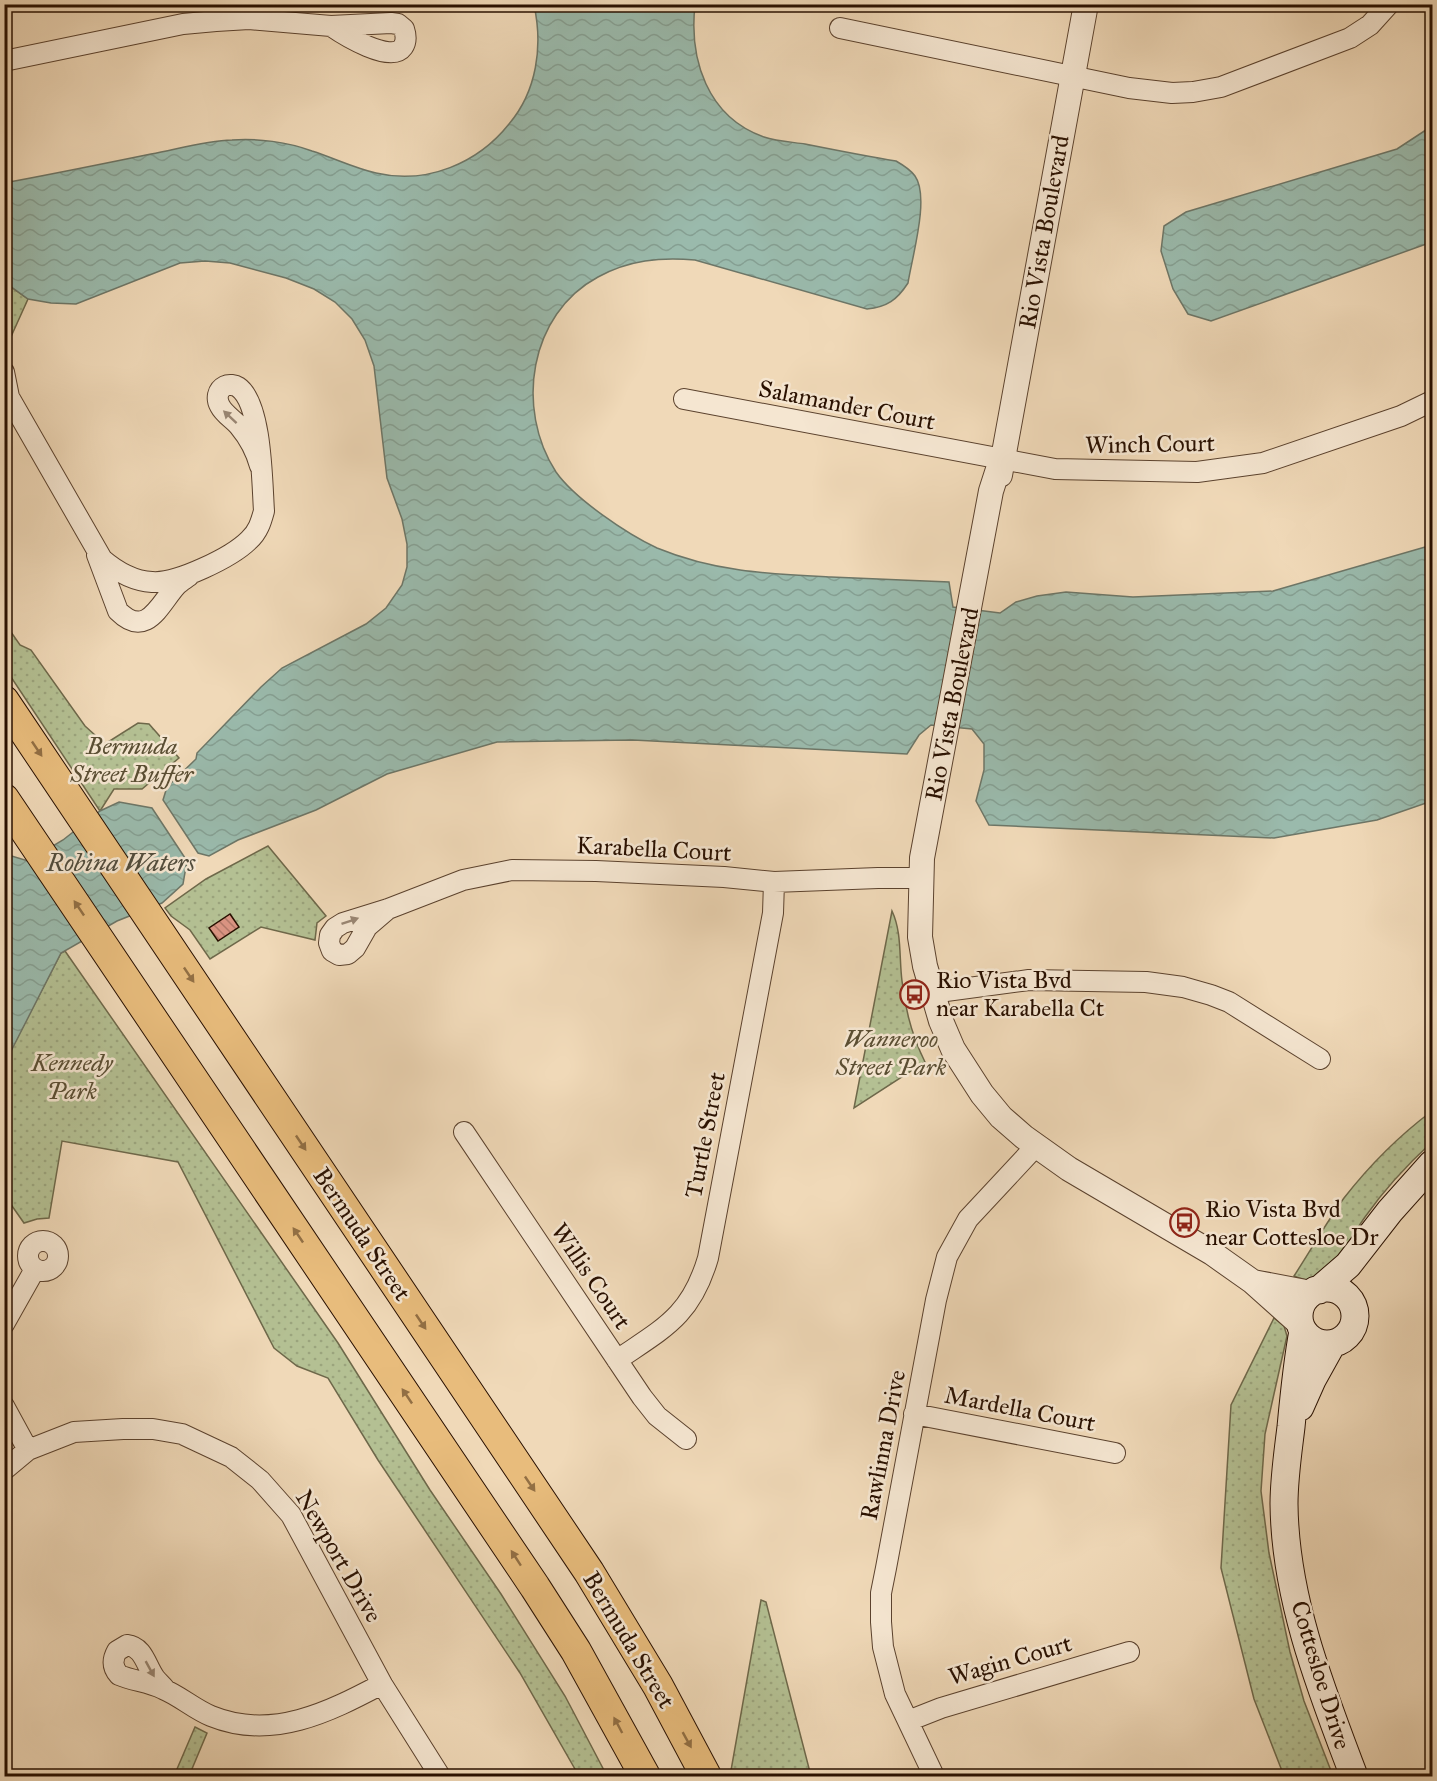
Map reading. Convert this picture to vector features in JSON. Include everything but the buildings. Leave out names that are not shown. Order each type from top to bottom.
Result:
[{"type":"main road","name":"Bermuda Street","points":[[4,701],[589,1572],[658,1686],[706,1776]]},
{"type":"main road","points":[[4,799],[529,1578],[576,1651],[645,1776]]},
{"type":"main road","points":[[1315,1291],[1336,1290],[1350,1303],[1354,1315],[1351,1330],[1332,1344],[1316,1342],[1301,1328],[1300,1306],[1315,1291],[1348,1265],[1398,1202],[1432,1164]]},
{"type":"main road","points":[[1350,1303],[1378,1227]]},
{"type":"main road","name":"Cottesloe Drive","points":[[1301,1328],[1287,1451],[1284,1504],[1292,1576],[1299,1615],[1316,1674],[1354,1776]]},
{"type":"main road","name":"Cottesloe Drive","points":[[1291,1429],[1312,1380],[1332,1344]]},
{"type":"street","name":"Rio Vista Boulevard","points":[[1086,4],[1001,460],[999,492],[974,606],[949,740],[922,858],[920,937],[931,993],[940,1022],[953,1050],[1001,1117],[1069,1169],[1253,1281],[1301,1328]]},
{"type":"street","points":[[840,28],[1129,88],[1172,93],[1221,87],[1350,38],[1370,25],[1389,4]]},
{"type":"street","points":[[4,61],[183,24],[249,19],[332,26]]},
{"type":"street","points":[[4,372],[7,395],[102,559],[113,569],[135,580],[148,582],[172,580],[191,574]]},
{"type":"street","name":"Salamander Court","points":[[684,399],[1001,460]]},
{"type":"street","name":"Winch Court","points":[[1001,460],[1055,470],[1197,472],[1219,470],[1263,463],[1401,416],[1432,401]]},
{"type":"street","points":[[95,549],[118,611],[124,617],[135,621],[151,617],[157,613],[177,585],[191,574],[236,550],[257,531],[264,511],[260,466]]},
{"type":"street","points":[[148,582],[156,588],[160,596],[159,605],[151,617]]},
{"type":"street","name":"Karabella Court","points":[[388,909],[463,880],[512,870],[596,871],[724,877],[774,882],[922,878]]},
{"type":"street","name":"Turtle Street","points":[[617,1360],[665,1327],[682,1311],[702,1279],[708,1258],[773,913],[774,882]]},
{"type":"street","points":[[931,993],[1029,980],[1123,981],[1183,987],[1211,994],[1229,1002],[1320,1059]]},
{"type":"street","name":"Willis Court","points":[[464,1132],[657,1416],[686,1439]]},
{"type":"street","name":"Rawlinna Drive","points":[[934,1776],[895,1694],[883,1647],[881,1593],[940,1279],[947,1257],[968,1219],[1036,1146]]},
{"type":"street","points":[[4,1324],[35,1269]]},
{"type":"street","name":"Rio Vista Boulevard","points":[[1253,1281],[1315,1291]]},
{"type":"street","points":[[4,1406],[28,1450]]},
{"type":"street","name":"Mardella Court","points":[[914,1414],[1115,1453]]},
{"type":"street","name":"Newport Drive","points":[[4,1470],[28,1450],[74,1432],[153,1429],[182,1434],[231,1457],[260,1480],[291,1515],[382,1684],[440,1776]]},
{"type":"street","name":"Wagin Court","points":[[908,1721],[941,1708],[1129,1652]]},
{"type":"street","points":[[165,1689],[210,1716],[232,1723],[279,1726],[309,1719],[382,1684]]},
{"type":"green space","points":[[5,280],[7,284],[28,299],[5,350]]},
{"type":"green space","name":"Bermuda Street Buffer","points":[[4,622],[20,645],[31,650],[85,726],[105,744],[138,723],[149,724],[179,758],[142,789],[114,789],[100,811],[5,668]]},
{"type":"green space","points":[[268,846],[326,916],[317,923],[315,940],[261,927],[210,959],[190,930],[171,916],[165,908],[206,879]]},
{"type":"green space","name":"Wanneroo Street Park","points":[[892,911],[899,936],[907,1012],[925,1062],[854,1108]]},
{"type":"green space","name":"Kennedy Park","points":[[65,951],[338,1343],[430,1490],[501,1594],[565,1696],[607,1776],[579,1776],[520,1673],[378,1460],[328,1378],[297,1366],[274,1348],[178,1162],[62,1141],[49,1218],[24,1223],[5,1196],[4,1063],[61,953]]},
{"type":"green space","points":[[1432,1111],[1432,1142],[1380,1197],[1337,1259],[1323,1274],[1311,1280],[1294,1276],[1331,1217],[1354,1186],[1374,1163]]},
{"type":"green space","points":[[1274,1318],[1284,1326],[1287,1336],[1265,1434],[1261,1491],[1269,1553],[1290,1652],[1304,1701],[1333,1776],[1284,1776],[1254,1699],[1221,1568],[1231,1405]]},
{"type":"green space","points":[[761,1600],[766,1602],[811,1776],[730,1776]]},
{"type":"green space","points":[[195,1727],[207,1733],[189,1776],[174,1776]]},
{"type":"water","points":[[534,5],[695,5],[695,46],[699,65],[706,84],[728,116],[744,128],[764,137],[896,161],[915,176],[921,198],[919,228],[908,283],[900,294],[880,306],[867,309],[695,260],[682,259],[633,263],[598,277],[575,293],[557,314],[544,338],[536,365],[533,392],[536,420],[543,447],[556,472],[588,504],[645,542],[700,562],[721,567],[786,575],[949,582],[953,607],[1000,613],[1016,602],[1066,592],[1133,597],[1273,591],[1432,545],[1432,801],[1377,820],[1274,838],[989,825],[976,801],[984,770],[984,744],[972,729],[931,725],[919,735],[907,754],[633,740],[497,742],[387,774],[316,810],[238,840],[209,856],[198,853],[163,800],[167,787],[196,759],[197,753],[282,668],[366,624],[386,608],[402,585],[407,567],[407,544],[402,519],[387,478],[374,366],[365,340],[352,319],[335,302],[314,289],[286,278],[230,263],[205,261],[180,263],[76,304],[28,299],[5,280],[4,183],[202,144],[242,140],[272,141],[293,145],[368,171],[395,176],[414,176],[450,168],[467,160],[496,138],[509,124],[526,97],[532,83],[537,52],[538,36]]},
{"type":"water","points":[[1432,126],[1432,242],[1211,321],[1188,314],[1173,289],[1161,251],[1164,226],[1186,212],[1397,149]]},
{"type":"water","name":"Robina Waters","points":[[119,802],[152,808],[187,861],[183,884],[162,903],[117,921],[61,953],[5,1063],[5,854],[28,861],[63,840],[100,811]]},
{"type":"place","name":"Rio Vista Bvd near Karabella Ct","points":[[915,994]]},
{"type":"place","name":"Rio Vista Bvd near Cottesloe Dr","points":[[1184,1223]]}]
